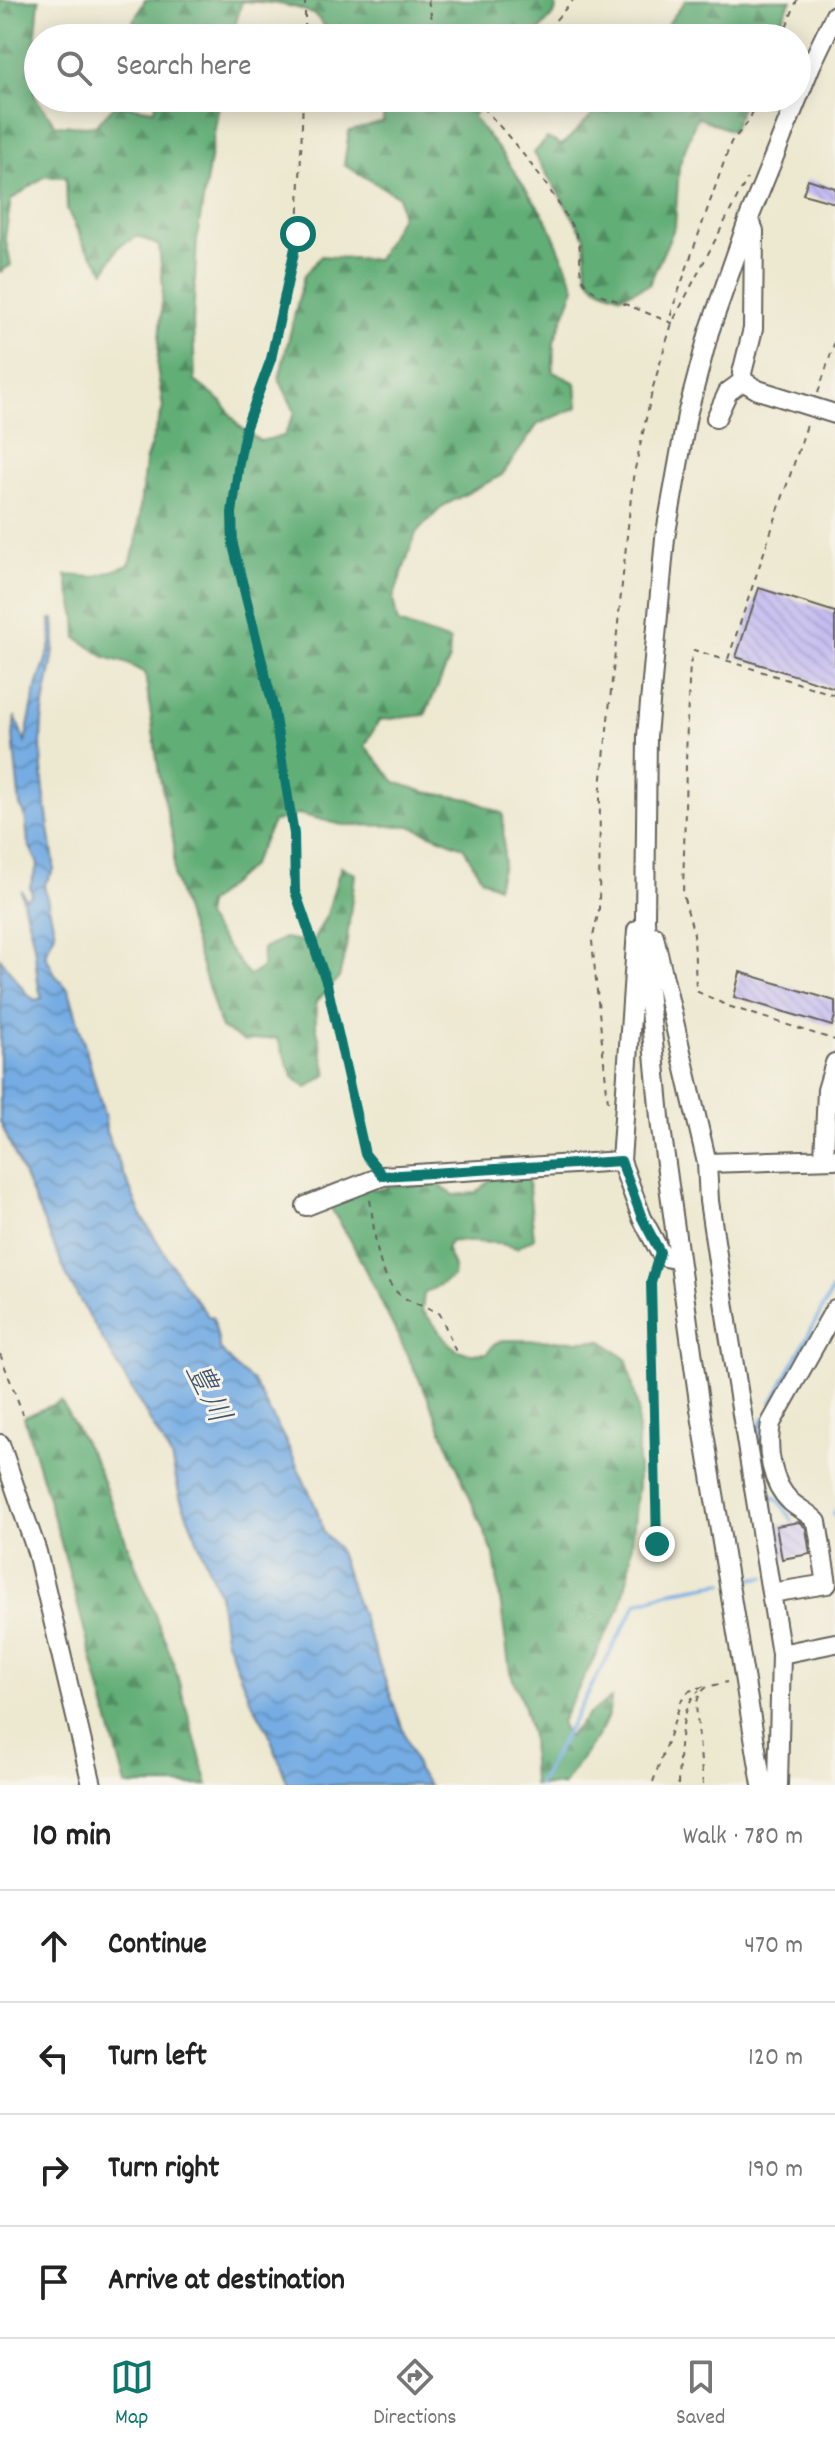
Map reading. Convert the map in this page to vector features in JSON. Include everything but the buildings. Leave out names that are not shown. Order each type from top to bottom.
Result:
[{"type":"street","points":[[811,65],[835,15]]},
{"type":"street","points":[[762,1785],[700,1409],[659,1113],[645,919],[647,736],[665,538],[687,415],[709,332],[749,218],[792,112]]},
{"type":"street","points":[[743,381],[742,373],[753,329],[754,231],[749,218]]},
{"type":"street","points":[[743,381],[758,390],[835,414]]},
{"type":"street","points":[[716,418],[728,392],[743,381]]},
{"type":"street","points":[[645,919],[637,928],[634,946],[621,1161],[642,1218],[660,1252],[679,1260]]},
{"type":"street","points":[[645,919],[653,929],[707,1163],[709,1201],[723,1300],[758,1419],[769,1582],[781,1654],[778,1785]]},
{"type":"street","points":[[707,1163],[830,1159],[827,1090],[835,1063]]},
{"type":"street","points":[[306,1206],[375,1179],[621,1161]]},
{"type":"street","points":[[758,1419],[835,1309]]},
{"type":"street","points":[[758,1419],[769,1435],[775,1480],[792,1503],[817,1522],[827,1584],[769,1582]]},
{"type":"street","points":[[0,1444],[37,1552],[92,1785]]},
{"type":"street","points":[[781,1654],[835,1643]]},
{"type":"path","points":[[305,0],[305,24]]},
{"type":"path","points":[[428,0],[433,24]]},
{"type":"path","points":[[552,24],[573,0]]},
{"type":"path","points":[[788,24],[797,0]]},
{"type":"path","points":[[302,112],[298,234],[271,359],[246,427],[232,513],[233,545],[273,706],[294,834],[295,891],[327,984],[365,1154],[375,1179],[385,1272],[397,1293],[440,1314],[456,1352]]},
{"type":"path","points":[[487,112],[522,152],[562,209],[582,247],[581,277],[584,285],[672,323]]},
{"type":"path","points":[[672,323],[672,310],[731,142],[753,112]]},
{"type":"path","points":[[609,1111],[592,941],[599,910],[600,797],[633,478],[653,387],[672,323],[750,172]]},
{"type":"path","points":[[728,660],[835,341]]},
{"type":"path","points":[[835,695],[694,650],[690,664],[683,895],[694,934],[696,991],[728,1006],[835,1040]]},
{"type":"path","points":[[657,1544],[651,1282],[660,1252]]},
{"type":"path","points":[[0,1354],[23,1414]]},
{"type":"path","points":[[653,1782],[682,1699],[697,1687],[746,1680]]},
{"type":"path","points":[[678,1785],[681,1737],[689,1703],[694,1695],[714,1684]]},
{"type":"path","points":[[703,1785],[696,1705],[700,1693],[707,1687]]},
{"type":"green space","points":[[0,0],[39,0],[37,24],[24,24],[24,112],[46,112],[56,125],[95,126],[108,112],[218,112],[197,238],[193,323],[195,381],[222,402],[238,425],[260,441],[284,436],[295,412],[279,379],[304,276],[321,256],[377,260],[401,216],[399,197],[344,165],[349,131],[383,122],[383,112],[475,112],[473,117],[548,222],[575,287],[554,342],[553,372],[576,383],[578,407],[538,424],[502,475],[443,506],[416,533],[393,599],[398,623],[450,641],[449,661],[425,715],[379,720],[365,746],[395,782],[425,792],[470,799],[503,814],[504,861],[497,887],[482,879],[463,847],[410,826],[342,825],[299,814],[273,822],[251,866],[207,904],[205,917],[249,976],[262,968],[263,948],[284,938],[312,943],[327,914],[341,866],[355,874],[339,978],[316,1002],[316,1025],[327,1074],[307,1088],[293,1077],[277,1038],[244,1041],[221,1028],[174,877],[174,844],[159,774],[145,673],[105,657],[77,638],[76,617],[66,575],[94,577],[129,565],[136,544],[145,462],[163,408],[157,367],[163,287],[159,246],[139,236],[119,246],[105,271],[84,245],[67,209],[66,177],[44,177],[11,200],[5,237],[11,265],[0,272]]},
{"type":"green space","points":[[145,0],[557,0],[555,13],[545,24],[322,24],[298,8],[242,1],[236,24],[132,24]]},
{"type":"green space","points":[[686,0],[791,0],[780,24],[668,24]]},
{"type":"green space","points":[[595,112],[740,112],[732,131],[697,117],[679,166],[675,226],[649,285],[621,296],[597,287],[587,276],[585,237],[534,153],[547,138],[562,145]]},
{"type":"green space","points":[[504,1175],[528,1178],[534,1238],[517,1248],[497,1243],[451,1241],[446,1248],[454,1267],[453,1277],[424,1294],[422,1311],[448,1343],[462,1352],[488,1353],[494,1344],[502,1340],[603,1341],[627,1360],[638,1409],[638,1484],[629,1573],[620,1608],[561,1722],[568,1737],[589,1714],[611,1698],[610,1710],[600,1732],[564,1785],[533,1785],[531,1736],[510,1672],[494,1555],[426,1393],[350,1239],[333,1212],[325,1189],[346,1180],[377,1190],[437,1184],[454,1195],[476,1193],[489,1180]]},
{"type":"green space","points":[[61,1401],[96,1464],[173,1661],[208,1785],[126,1785],[24,1417]]},
{"type":"water","name":"豊川","points":[[50,619],[54,619],[55,633],[44,708],[41,757],[54,863],[54,870],[44,885],[55,933],[45,954],[56,976],[69,990],[105,1118],[106,1132],[142,1217],[182,1281],[208,1316],[213,1317],[220,1349],[237,1369],[253,1381],[286,1442],[316,1507],[324,1533],[337,1547],[418,1771],[429,1785],[288,1785],[268,1731],[248,1695],[225,1638],[219,1594],[180,1497],[171,1457],[71,1285],[0,1121],[0,958],[27,994],[35,1000],[42,998],[21,890],[26,899],[32,894],[30,886],[38,864],[28,843],[25,814],[20,806],[13,737],[15,716],[25,742],[35,693],[51,644]]},
{"type":"waterway","points":[[772,1403],[835,1285]]},
{"type":"waterway","points":[[761,1443],[759,1428],[764,1418]]},
{"type":"waterway","points":[[767,1479],[783,1574],[773,1576]]},
{"type":"waterway","points":[[771,1495],[792,1520]]},
{"type":"waterway","points":[[733,1582],[764,1577]]},
{"type":"waterway","points":[[538,1785],[637,1603],[674,1591],[724,1583]]},
{"type":"route","points":[[298,234],[271,359],[246,427],[232,513],[233,545],[273,706],[294,834],[295,891],[327,984],[365,1154],[383,1176],[621,1161],[642,1218],[660,1252],[651,1282],[657,1544]]}]
